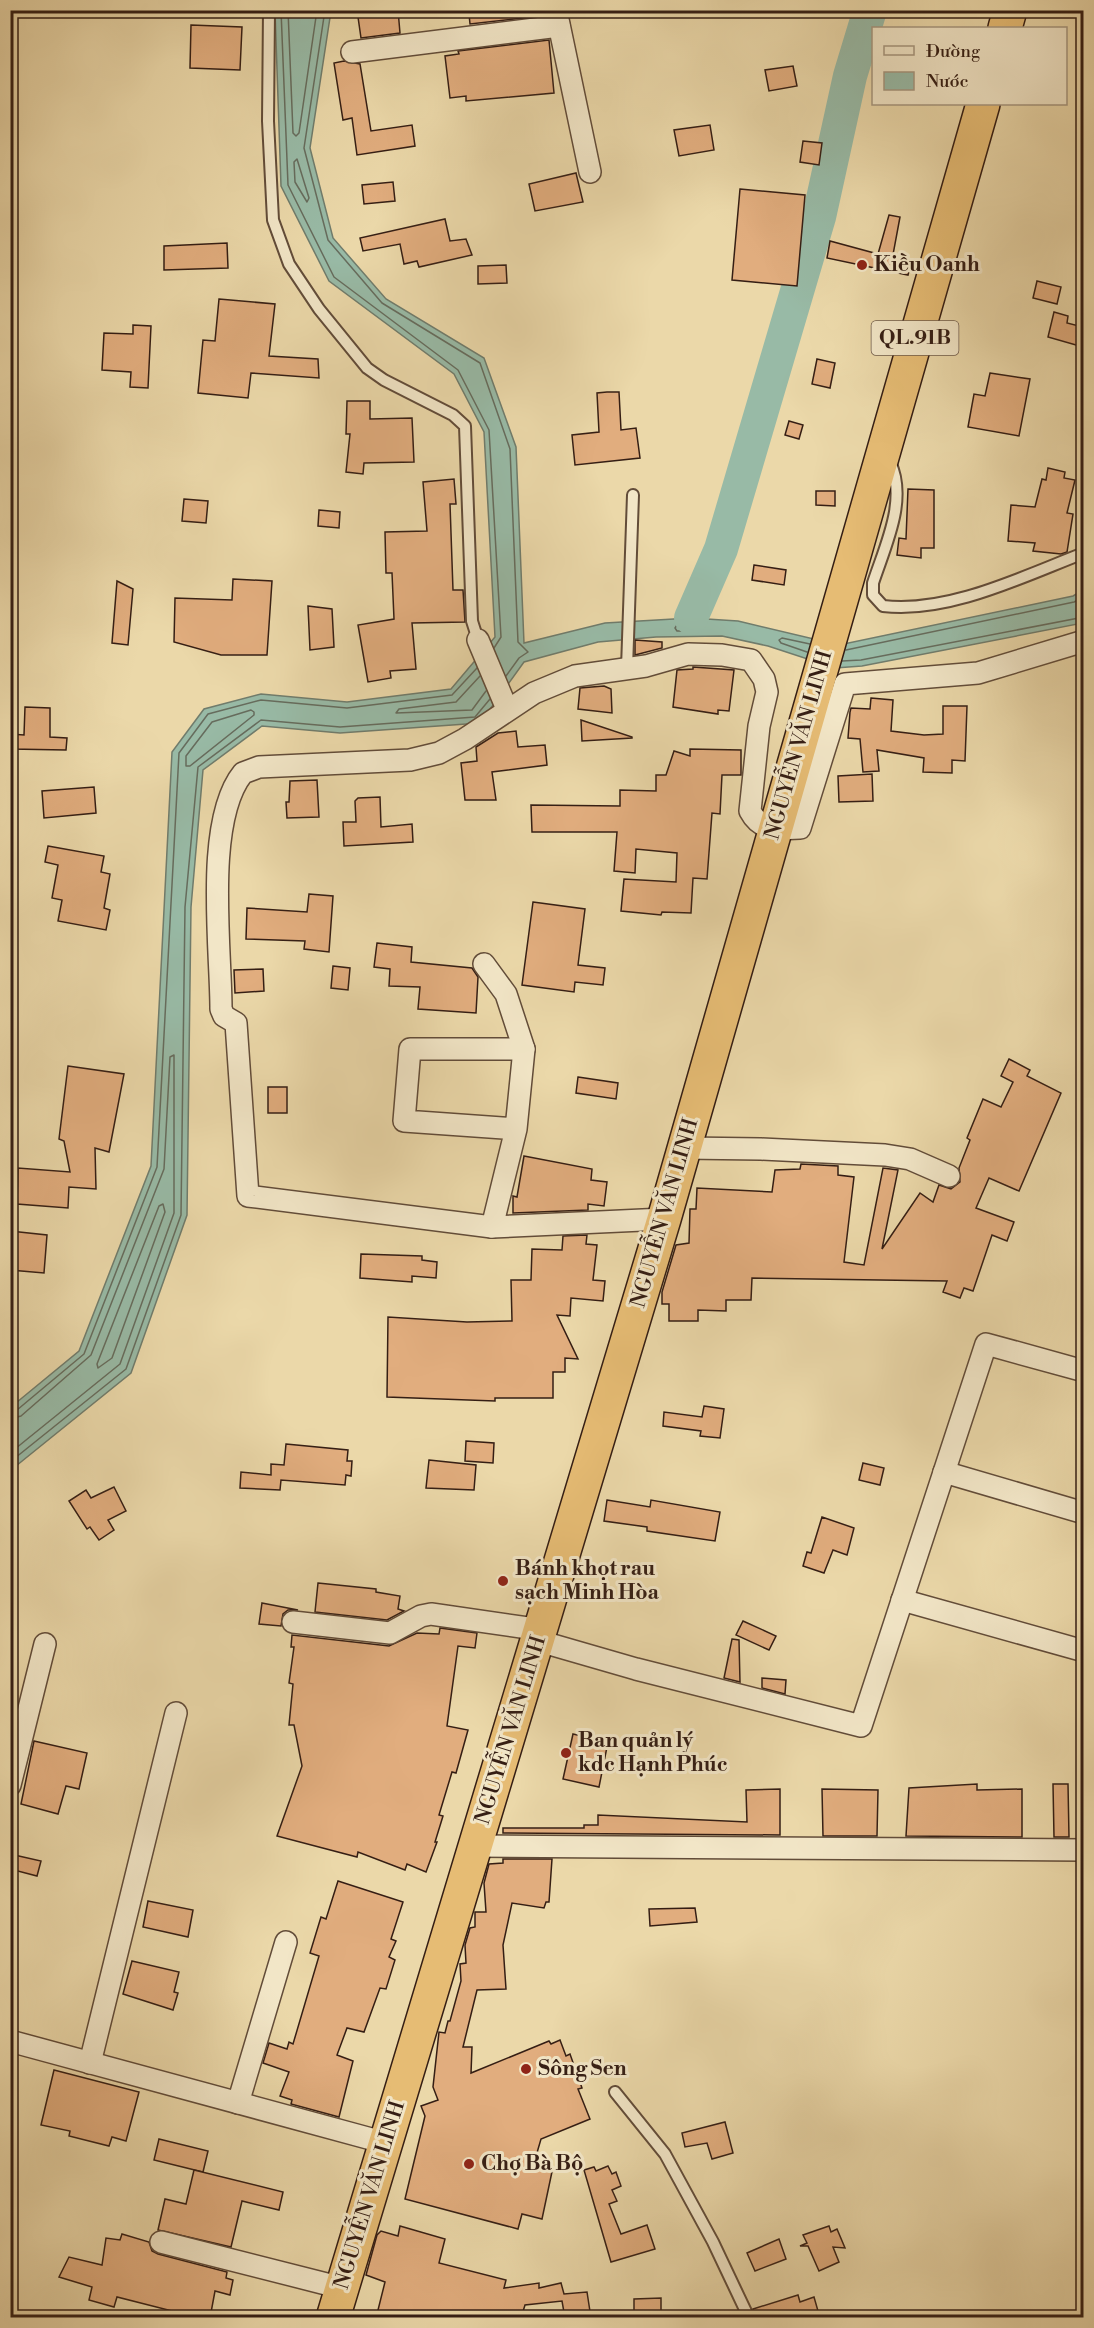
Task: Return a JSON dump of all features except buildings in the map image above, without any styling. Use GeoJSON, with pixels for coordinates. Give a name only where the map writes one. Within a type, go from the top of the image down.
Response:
{"type":"FeatureCollection","features":[{"type":"Feature","properties":{"kind":"highway"},"geometry":{"type":"LineString","coordinates":[[1005,27],[1010,10]]}},
{"type":"Feature","properties":{"kind":"highway","name":"NGUYỄN VĂN LINH"},"geometry":{"type":"LineString","coordinates":[[338,2303],[664,1219],[983,105]]}},
{"type":"Feature","properties":{"kind":"street"},"geometry":{"type":"LineString","coordinates":[[352,52],[558,18],[590,172]]}},
{"type":"Feature","properties":{"kind":"street"},"geometry":{"type":"LineString","coordinates":[[478,640],[505,702]]}},
{"type":"Feature","properties":{"kind":"street"},"geometry":{"type":"LineString","coordinates":[[664,1219],[492,1227],[248,1196],[236,1023],[224,1016],[220,1009],[218,859],[221,831],[230,798],[243,773],[259,767],[410,760],[448,748],[505,702],[628,658],[688,654],[722,655],[751,660],[764,678],[767,692],[759,726],[750,811],[756,822],[774,830],[800,828],[845,684],[978,673],[1083,641]]}},
{"type":"Feature","properties":{"kind":"street"},"geometry":{"type":"LineString","coordinates":[[484,964],[506,994],[524,1049],[516,1129],[492,1227]]}},
{"type":"Feature","properties":{"kind":"street"},"geometry":{"type":"LineString","coordinates":[[516,1129],[404,1121],[410,1049],[524,1049]]}},
{"type":"Feature","properties":{"kind":"street"},"geometry":{"type":"LineString","coordinates":[[684,1148],[885,1155],[910,1159],[949,1176]]}},
{"type":"Feature","properties":{"kind":"street"},"geometry":{"type":"LineString","coordinates":[[292,1622],[390,1633],[421,1616],[431,1614],[540,1635],[636,1669],[861,1726],[986,1344],[1083,1371]]}},
{"type":"Feature","properties":{"kind":"street"},"geometry":{"type":"LineString","coordinates":[[944,1472],[1083,1513]]}},
{"type":"Feature","properties":{"kind":"street"},"geometry":{"type":"LineString","coordinates":[[902,1600],[1083,1651]]}},
{"type":"Feature","properties":{"kind":"street"},"geometry":{"type":"LineString","coordinates":[[10,1785],[45,1644]]}},
{"type":"Feature","properties":{"kind":"street"},"geometry":{"type":"LineString","coordinates":[[90,2063],[176,1713]]}},
{"type":"Feature","properties":{"kind":"street"},"geometry":{"type":"LineString","coordinates":[[476,1846],[1083,1850]]}},
{"type":"Feature","properties":{"kind":"street"},"geometry":{"type":"LineString","coordinates":[[238,2103],[286,1942]]}},
{"type":"Feature","properties":{"kind":"street"},"geometry":{"type":"LineString","coordinates":[[10,2041],[386,2143]]}},
{"type":"Feature","properties":{"kind":"street"},"geometry":{"type":"LineString","coordinates":[[161,2242],[338,2303]]}},
{"type":"Feature","properties":{"kind":"lane"},"geometry":{"type":"LineString","coordinates":[[269,10],[269,132],[273,220],[278,239],[289,264],[319,309],[367,368],[384,380],[453,415],[465,426],[472,621],[478,640]]}},
{"type":"Feature","properties":{"kind":"lane"},"geometry":{"type":"LineString","coordinates":[[884,448],[894,470],[897,508],[873,583],[873,595],[883,606],[915,608],[972,594],[1083,553]]}},
{"type":"Feature","properties":{"kind":"lane"},"geometry":{"type":"LineString","coordinates":[[628,658],[633,495]]}},
{"type":"Feature","properties":{"kind":"lane"},"geometry":{"type":"LineString","coordinates":[[615,2092],[665,2154],[713,2242],[749,2318]]}},
{"type":"Feature","properties":{"kind":"water"},"geometry":{"type":"Polygon","coordinates":[[[275,11],[331,11],[310,148],[333,238],[386,299],[484,358],[516,447],[524,643],[605,623],[691,618],[738,621],[839,645],[1073,596],[1083,590],[1083,623],[862,666],[835,668],[768,646],[722,636],[656,637],[598,642],[524,662],[480,723],[340,733],[262,726],[203,770],[191,907],[187,1215],[131,1373],[11,1470],[11,1407],[79,1351],[151,1166],[172,752],[204,709],[261,694],[347,702],[451,689],[495,637],[484,432],[454,374],[329,281],[281,186],[275,11]]]}},
{"type":"Feature","properties":{"kind":"waterway"},"geometry":{"type":"LineString","coordinates":[[691,618],[721,549],[819,217],[850,76],[870,10]]}},
{"type":"Feature","properties":{"kind":"place","name":"Kiều Oanh"},"geometry":{"type":"Point","coordinates":[862,265]}},
{"type":"Feature","properties":{"kind":"place","name":"Bánh khọt rau sạch Minh Hòa"},"geometry":{"type":"Point","coordinates":[503,1581]}},
{"type":"Feature","properties":{"kind":"place","name":"Ban quản lý kdc Hạnh Phúc"},"geometry":{"type":"Point","coordinates":[566,1753]}},
{"type":"Feature","properties":{"kind":"place","name":"Sông Sen"},"geometry":{"type":"Point","coordinates":[526,2069]}},
{"type":"Feature","properties":{"kind":"place","name":"Chợ Bà Bộ"},"geometry":{"type":"Point","coordinates":[469,2164]}}]}
